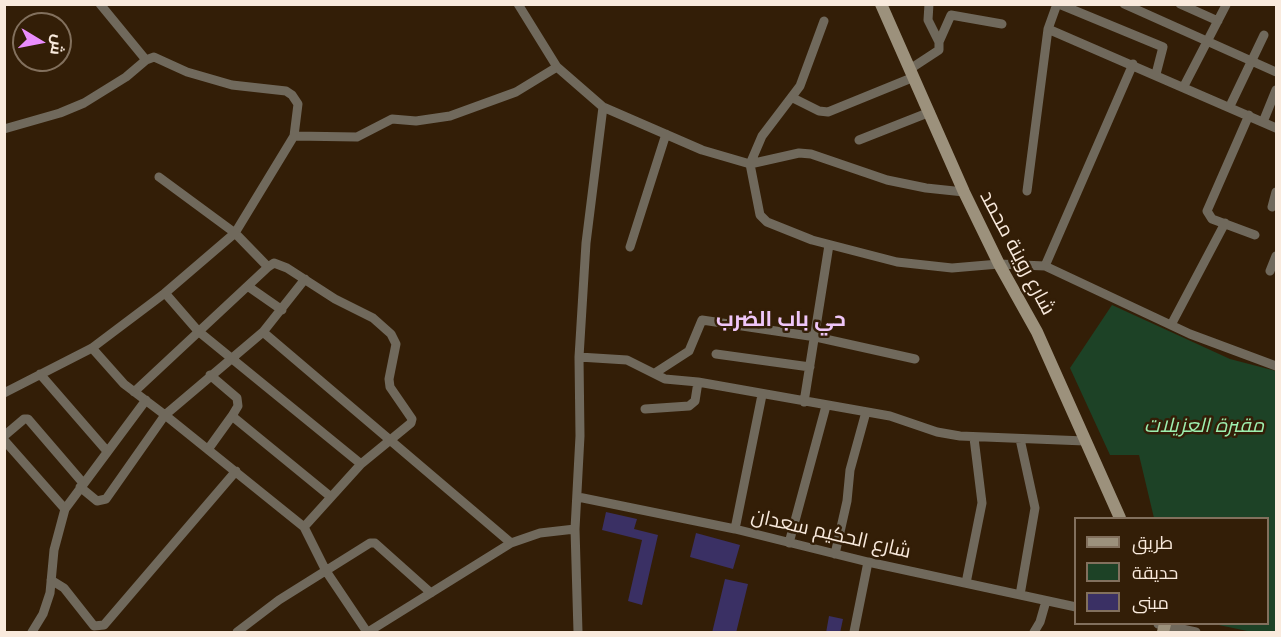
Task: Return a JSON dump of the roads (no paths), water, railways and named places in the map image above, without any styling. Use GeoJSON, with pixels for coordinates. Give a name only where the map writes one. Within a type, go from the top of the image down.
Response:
{"type":"FeatureCollection","features":[{"type":"Feature","properties":{"kind":"main road","name":"شارع روينة محمد"},"geometry":{"type":"LineString","coordinates":[[880,4],[964,192],[999,264],[1037,332],[1119,517]]}},
{"type":"Feature","properties":{"kind":"street"},"geometry":{"type":"LineString","coordinates":[[100,4],[146,60]]}},
{"type":"Feature","properties":{"kind":"street"},"geometry":{"type":"LineString","coordinates":[[518,4],[557,67],[603,107],[702,150],[750,164],[799,153],[812,154],[897,182],[964,192]]}},
{"type":"Feature","properties":{"kind":"street"},"geometry":{"type":"LineString","coordinates":[[929,4],[928,20],[939,42]]}},
{"type":"Feature","properties":{"kind":"street"},"geometry":{"type":"LineString","coordinates":[[1027,191],[1048,29],[1058,4],[1163,48],[1156,74]]}},
{"type":"Feature","properties":{"kind":"street"},"geometry":{"type":"LineString","coordinates":[[1124,4],[1276,72]]}},
{"type":"Feature","properties":{"kind":"street"},"geometry":{"type":"LineString","coordinates":[[1180,4],[1218,21]]}},
{"type":"Feature","properties":{"kind":"street"},"geometry":{"type":"LineString","coordinates":[[1184,86],[1226,5]]}},
{"type":"Feature","properties":{"kind":"street"},"geometry":{"type":"LineString","coordinates":[[793,98],[819,111],[828,112],[912,73],[938,52],[939,42],[951,15],[1002,24]]}},
{"type":"Feature","properties":{"kind":"street"},"geometry":{"type":"LineString","coordinates":[[824,21],[793,98],[762,136],[750,164],[760,215],[767,222],[829,245],[886,260],[930,267],[977,268],[999,264],[1045,266],[1171,325],[1222,347],[1276,366]]}},
{"type":"Feature","properties":{"kind":"street"},"geometry":{"type":"LineString","coordinates":[[1048,29],[1230,106],[1276,129]]}},
{"type":"Feature","properties":{"kind":"street"},"geometry":{"type":"LineString","coordinates":[[1230,106],[1264,35]]}},
{"type":"Feature","properties":{"kind":"street"},"geometry":{"type":"LineString","coordinates":[[4,129],[60,114],[84,103],[126,77],[146,60],[154,57],[187,72],[232,85],[286,91],[298,104],[294,136],[235,233],[165,293],[92,348],[4,393]]}},
{"type":"Feature","properties":{"kind":"street"},"geometry":{"type":"LineString","coordinates":[[1045,266],[1133,64]]}},
{"type":"Feature","properties":{"kind":"street"},"geometry":{"type":"LineString","coordinates":[[294,136],[357,137],[392,119],[416,121],[450,117],[516,92],[557,67]]}},
{"type":"Feature","properties":{"kind":"street"},"geometry":{"type":"LineString","coordinates":[[1263,122],[1276,90]]}},
{"type":"Feature","properties":{"kind":"street"},"geometry":{"type":"LineString","coordinates":[[578,633],[575,529],[578,497],[579,357],[585,243],[603,107]]}},
{"type":"Feature","properties":{"kind":"street"},"geometry":{"type":"LineString","coordinates":[[860,140],[930,112]]}},
{"type":"Feature","properties":{"kind":"street"},"geometry":{"type":"LineString","coordinates":[[1249,116],[1207,212],[1209,217],[1255,235]]}},
{"type":"Feature","properties":{"kind":"street"},"geometry":{"type":"LineString","coordinates":[[630,247],[666,134]]}},
{"type":"Feature","properties":{"kind":"street"},"geometry":{"type":"LineString","coordinates":[[159,177],[235,233],[268,267]]}},
{"type":"Feature","properties":{"kind":"street"},"geometry":{"type":"LineString","coordinates":[[1272,207],[1276,192]]}},
{"type":"Feature","properties":{"kind":"street"},"geometry":{"type":"LineString","coordinates":[[1171,325],[1225,223]]}},
{"type":"Feature","properties":{"kind":"street"},"geometry":{"type":"LineString","coordinates":[[804,402],[829,245]]}},
{"type":"Feature","properties":{"kind":"street"},"geometry":{"type":"LineString","coordinates":[[1270,271],[1276,256]]}},
{"type":"Feature","properties":{"kind":"street"},"geometry":{"type":"LineString","coordinates":[[134,392],[274,263],[372,318],[394,339],[396,350],[389,379],[390,387],[412,419],[411,423],[361,464],[304,527]]}},
{"type":"Feature","properties":{"kind":"street"},"geometry":{"type":"LineString","coordinates":[[65,509],[4,438],[24,419],[28,419],[81,485],[97,501],[106,499],[165,415],[175,409],[210,375],[263,332],[305,279]]}},
{"type":"Feature","properties":{"kind":"street"},"geometry":{"type":"LineString","coordinates":[[249,287],[282,310]]}},
{"type":"Feature","properties":{"kind":"street"},"geometry":{"type":"LineString","coordinates":[[165,293],[198,332],[361,464]]}},
{"type":"Feature","properties":{"kind":"street"},"geometry":{"type":"LineString","coordinates":[[655,373],[689,351],[702,320],[816,338],[915,359]]}},
{"type":"Feature","properties":{"kind":"street"},"geometry":{"type":"LineString","coordinates":[[263,332],[511,543]]}},
{"type":"Feature","properties":{"kind":"street"},"geometry":{"type":"LineString","coordinates":[[92,348],[134,392],[209,448],[304,527],[326,571],[367,633],[511,543],[540,533],[575,529]]}},
{"type":"Feature","properties":{"kind":"street"},"geometry":{"type":"LineString","coordinates":[[716,354],[810,367]]}},
{"type":"Feature","properties":{"kind":"street"},"geometry":{"type":"LineString","coordinates":[[579,357],[627,360],[665,379],[698,382],[890,416],[937,432],[974,438],[1085,441]]}},
{"type":"Feature","properties":{"kind":"street"},"geometry":{"type":"LineString","coordinates":[[40,374],[106,450]]}},
{"type":"Feature","properties":{"kind":"street"},"geometry":{"type":"LineString","coordinates":[[209,448],[238,406],[237,398],[210,375]]}},
{"type":"Feature","properties":{"kind":"street"},"geometry":{"type":"LineString","coordinates":[[645,408],[688,406],[694,401],[698,382]]}},
{"type":"Feature","properties":{"kind":"street"},"geometry":{"type":"LineString","coordinates":[[735,529],[762,394]]}},
{"type":"Feature","properties":{"kind":"street"},"geometry":{"type":"LineString","coordinates":[[32,633],[43,614],[51,579],[54,550],[65,509],[106,450],[146,400]]}},
{"type":"Feature","properties":{"kind":"street"},"geometry":{"type":"LineString","coordinates":[[789,543],[826,406]]}},
{"type":"Feature","properties":{"kind":"street"},"geometry":{"type":"LineString","coordinates":[[836,554],[848,501],[853,457],[866,412]]}},
{"type":"Feature","properties":{"kind":"street"},"geometry":{"type":"LineString","coordinates":[[232,416],[331,497]]}},
{"type":"Feature","properties":{"kind":"street"},"geometry":{"type":"LineString","coordinates":[[966,583],[982,503],[974,438]]}},
{"type":"Feature","properties":{"kind":"street"},"geometry":{"type":"LineString","coordinates":[[1020,439],[1035,508],[1020,595]]}},
{"type":"Feature","properties":{"kind":"street"},"geometry":{"type":"LineString","coordinates":[[51,579],[64,588],[94,626],[104,626],[236,471]]}},
{"type":"Feature","properties":{"kind":"street","name":"شارع الحكيم سعدان"},"geometry":{"type":"LineString","coordinates":[[578,497],[735,529],[868,562],[1074,607]]}},
{"type":"Feature","properties":{"kind":"street"},"geometry":{"type":"LineString","coordinates":[[237,633],[257,615],[364,544],[373,542],[431,593]]}},
{"type":"Feature","properties":{"kind":"street"},"geometry":{"type":"LineString","coordinates":[[854,633],[868,562]]}},
{"type":"Feature","properties":{"kind":"street"},"geometry":{"type":"LineString","coordinates":[[1034,633],[1046,601]]}},
{"type":"Feature","properties":{"kind":"street"},"geometry":{"type":"LineString","coordinates":[[1163,626],[1196,633]]}},
{"type":"Feature","properties":{"kind":"district","name":"حي باب الضرب"},"geometry":{"type":"Point","coordinates":[781,320]}},
{"type":"Feature","properties":{"kind":"park label","name":"مقبرة العزيلات"},"geometry":{"type":"Point","coordinates":[1204,426]}}]}
